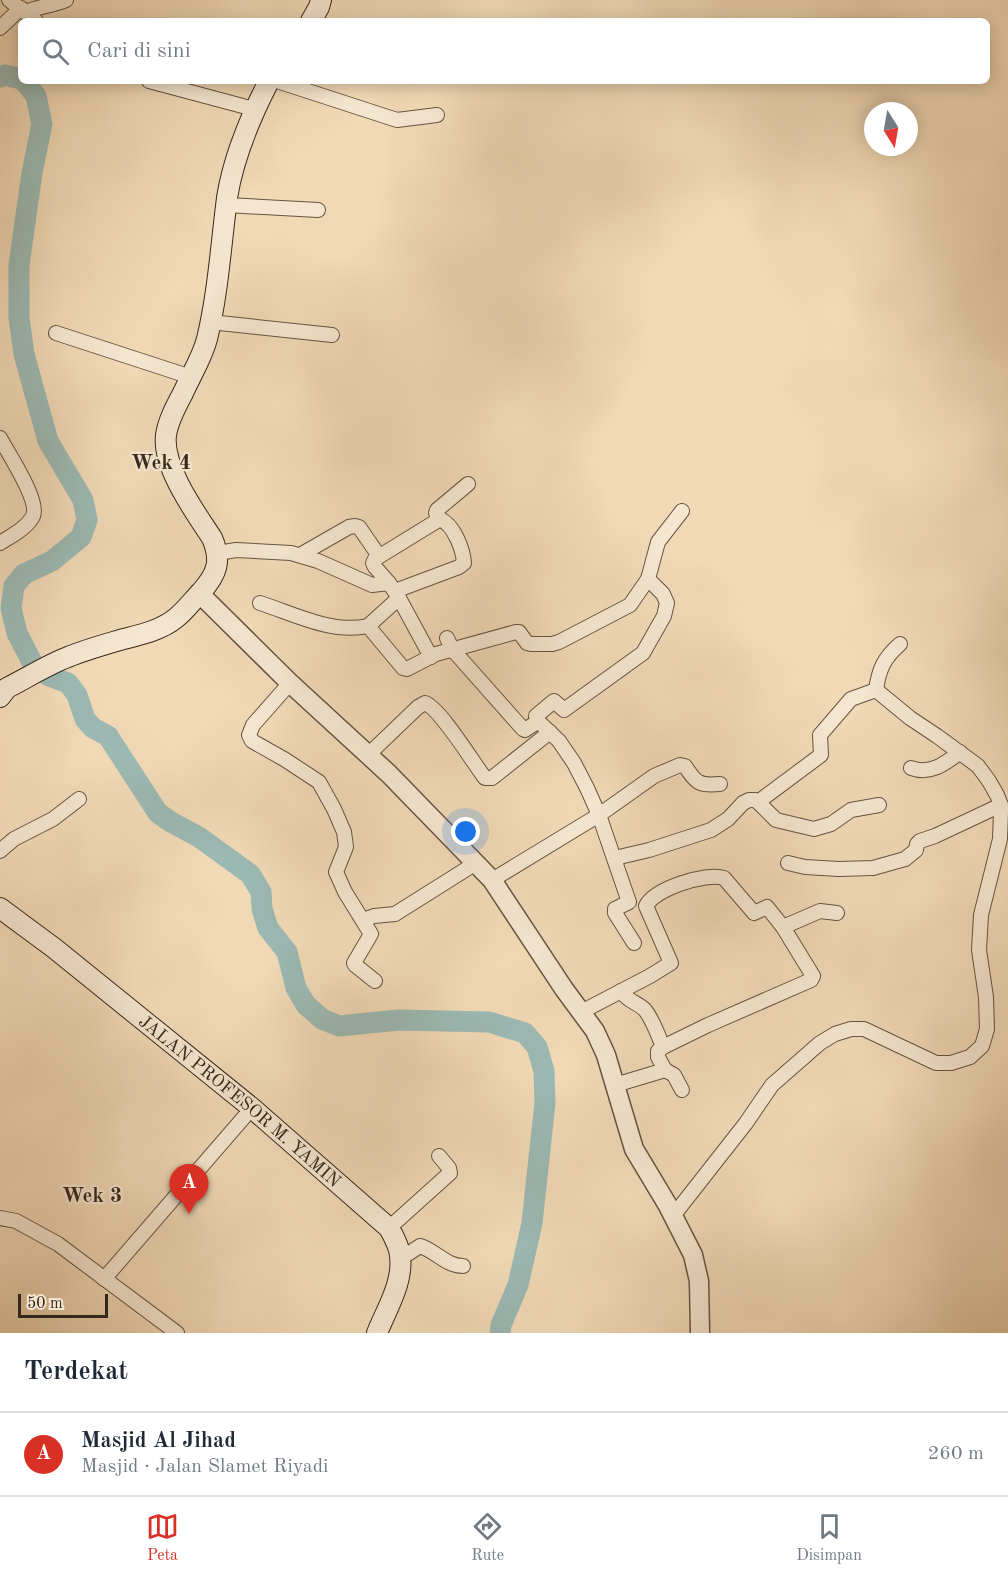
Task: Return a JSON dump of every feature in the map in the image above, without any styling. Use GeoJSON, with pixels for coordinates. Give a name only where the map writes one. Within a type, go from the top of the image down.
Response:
{"type":"FeatureCollection","features":[{"type":"Feature","properties":{"kind":"main road"},"geometry":{"type":"LineString","coordinates":[[313,18],[321,0]]}},
{"type":"Feature","properties":{"kind":"main road"},"geometry":{"type":"LineString","coordinates":[[3,692],[66,657],[163,626],[176,618],[209,583],[216,572],[218,553],[212,538],[173,471],[167,451],[166,437],[170,422],[204,350],[230,179],[255,109],[268,84]]}},
{"type":"Feature","properties":{"kind":"main road","name":"JALAN PROFESOR M. YAMIN"},"geometry":{"type":"LineString","coordinates":[[0,908],[54,948],[252,1108],[389,1228],[399,1250],[400,1276],[377,1333]]}},
{"type":"Feature","properties":{"kind":"street"},"geometry":{"type":"LineString","coordinates":[[9,0],[27,14],[42,6],[66,0]]}},
{"type":"Feature","properties":{"kind":"street"},"geometry":{"type":"LineString","coordinates":[[0,28],[18,19]]}},
{"type":"Feature","properties":{"kind":"street"},"geometry":{"type":"LineString","coordinates":[[160,84],[255,109]]}},
{"type":"Feature","properties":{"kind":"street"},"geometry":{"type":"LineString","coordinates":[[286,84],[397,120],[437,115]]}},
{"type":"Feature","properties":{"kind":"street"},"geometry":{"type":"LineString","coordinates":[[226,205],[318,210]]}},
{"type":"Feature","properties":{"kind":"street"},"geometry":{"type":"LineString","coordinates":[[210,322],[332,335]]}},
{"type":"Feature","properties":{"kind":"street"},"geometry":{"type":"LineString","coordinates":[[56,333],[191,376]]}},
{"type":"Feature","properties":{"kind":"street"},"geometry":{"type":"LineString","coordinates":[[0,438],[32,496],[35,509],[33,517],[27,523],[0,543]]}},
{"type":"Feature","properties":{"kind":"street"},"geometry":{"type":"LineString","coordinates":[[260,603],[338,627],[368,626],[394,591],[459,567],[464,563],[459,543],[450,526],[436,513],[468,483]]}},
{"type":"Feature","properties":{"kind":"street"},"geometry":{"type":"LineString","coordinates":[[368,626],[403,669],[431,657],[450,644],[516,632],[519,632],[527,643],[531,644],[559,642],[630,604],[648,579],[658,542],[682,511]]}},
{"type":"Feature","properties":{"kind":"street"},"geometry":{"type":"LineString","coordinates":[[431,657],[394,591],[372,563],[379,556],[440,519]]}},
{"type":"Feature","properties":{"kind":"street"},"geometry":{"type":"LineString","coordinates":[[300,555],[349,527],[355,526],[359,527],[379,556]]}},
{"type":"Feature","properties":{"kind":"street"},"geometry":{"type":"LineString","coordinates":[[218,553],[236,550],[300,555],[372,585],[394,591]]}},
{"type":"Feature","properties":{"kind":"street"},"geometry":{"type":"LineString","coordinates":[[634,943],[615,913],[615,909],[629,902],[599,815],[574,763],[559,741],[538,722],[536,716],[554,701],[564,710],[643,653],[664,616],[667,603],[663,594],[648,579]]}},
{"type":"Feature","properties":{"kind":"street"},"geometry":{"type":"LineString","coordinates":[[199,594],[290,683],[369,754],[492,880],[594,1031],[606,1055],[634,1149],[673,1216],[693,1256],[699,1281],[700,1333]]}},
{"type":"Feature","properties":{"kind":"street"},"geometry":{"type":"LineString","coordinates":[[450,644],[523,729],[538,722]]}},
{"type":"Feature","properties":{"kind":"street"},"geometry":{"type":"LineString","coordinates":[[876,690],[882,665],[888,655],[900,644]]}},
{"type":"Feature","properties":{"kind":"street"},"geometry":{"type":"LineString","coordinates":[[290,683],[253,725],[250,739],[319,782],[334,809],[346,839],[346,847],[336,872],[345,892],[370,932],[370,936],[354,963],[375,981]]}},
{"type":"Feature","properties":{"kind":"street"},"geometry":{"type":"LineString","coordinates":[[673,1216],[772,1086],[827,1038],[851,1029],[864,1029],[936,1063],[951,1063],[970,1057],[982,1046],[987,1029],[986,997],[979,950],[981,915],[1000,839],[1001,805],[989,781],[978,766],[910,718],[876,690]]}},
{"type":"Feature","properties":{"kind":"street"},"geometry":{"type":"LineString","coordinates":[[758,802],[820,755],[820,735],[851,699],[876,690]]}},
{"type":"Feature","properties":{"kind":"street"},"geometry":{"type":"LineString","coordinates":[[369,754],[418,707],[425,704],[431,706],[442,719],[485,778],[492,778],[549,732]]}},
{"type":"Feature","properties":{"kind":"street"},"geometry":{"type":"LineString","coordinates":[[911,768],[918,771],[932,769],[949,761],[960,752]]}},
{"type":"Feature","properties":{"kind":"street"},"geometry":{"type":"LineString","coordinates":[[492,880],[599,815],[654,776],[680,765],[685,766],[697,783],[720,783]]}},
{"type":"Feature","properties":{"kind":"street"},"geometry":{"type":"LineString","coordinates":[[0,851],[14,838],[53,819],[80,799]]}},
{"type":"Feature","properties":{"kind":"street"},"geometry":{"type":"LineString","coordinates":[[615,858],[650,850],[711,830],[728,819],[743,802],[749,800],[758,802],[776,820],[814,829],[831,824],[851,810],[879,805]]}},
{"type":"Feature","properties":{"kind":"street"},"geometry":{"type":"LineString","coordinates":[[788,863],[805,867],[839,869],[873,868],[905,860],[916,850],[920,841],[1001,805]]}},
{"type":"Feature","properties":{"kind":"street"},"geometry":{"type":"LineString","coordinates":[[363,920],[374,916],[395,914],[476,863]]}},
{"type":"Feature","properties":{"kind":"street"},"geometry":{"type":"LineString","coordinates":[[581,1012],[671,963],[646,906],[649,900],[669,889],[693,880],[713,876],[724,878],[754,913],[767,908],[783,927],[813,976],[812,980],[726,1017],[658,1051],[665,1070],[674,1075],[682,1090]]}},
{"type":"Feature","properties":{"kind":"street"},"geometry":{"type":"LineString","coordinates":[[783,927],[820,911],[837,913]]}},
{"type":"Feature","properties":{"kind":"street"},"geometry":{"type":"LineString","coordinates":[[621,992],[628,1000],[639,1005],[646,1012],[663,1047]]}},
{"type":"Feature","properties":{"kind":"street"},"geometry":{"type":"LineString","coordinates":[[615,1085],[665,1070]]}},
{"type":"Feature","properties":{"kind":"street"},"geometry":{"type":"LineString","coordinates":[[104,1279],[252,1108]]}},
{"type":"Feature","properties":{"kind":"street"},"geometry":{"type":"LineString","coordinates":[[389,1228],[450,1173],[449,1168],[439,1156]]}},
{"type":"Feature","properties":{"kind":"street"},"geometry":{"type":"LineString","coordinates":[[0,1218],[16,1221],[58,1244],[177,1333]]}},
{"type":"Feature","properties":{"kind":"street"},"geometry":{"type":"LineString","coordinates":[[400,1259],[420,1246],[432,1251],[450,1264],[463,1266]]}},
{"type":"Feature","properties":{"kind":"waterway"},"geometry":{"type":"LineString","coordinates":[[0,77],[5,75],[18,78]]}},
{"type":"Feature","properties":{"kind":"waterway"},"geometry":{"type":"LineString","coordinates":[[26,84],[36,96],[42,124],[32,173],[19,265],[19,318],[24,354],[48,441],[83,500],[87,520],[81,537],[52,561],[24,574],[14,586],[11,608],[17,633],[34,666],[49,676],[68,683],[77,695],[85,719],[93,728],[108,736],[158,813],[199,837],[250,874],[261,892],[262,909],[268,928],[287,952],[296,988],[306,1005],[322,1019],[339,1026],[399,1020],[489,1022],[525,1033],[537,1047],[544,1071],[545,1103],[532,1223],[518,1285],[501,1325],[500,1333]]}},
{"type":"Feature","properties":{"kind":"place","name":"Masjid Al Jihad"},"geometry":{"type":"Point","coordinates":[189,1214]}},
{"type":"Feature","properties":{"kind":"district","name":"Wek 4"},"geometry":{"type":"Point","coordinates":[161,462]}},
{"type":"Feature","properties":{"kind":"district","name":"Wek 3"},"geometry":{"type":"Point","coordinates":[92,1195]}}]}
